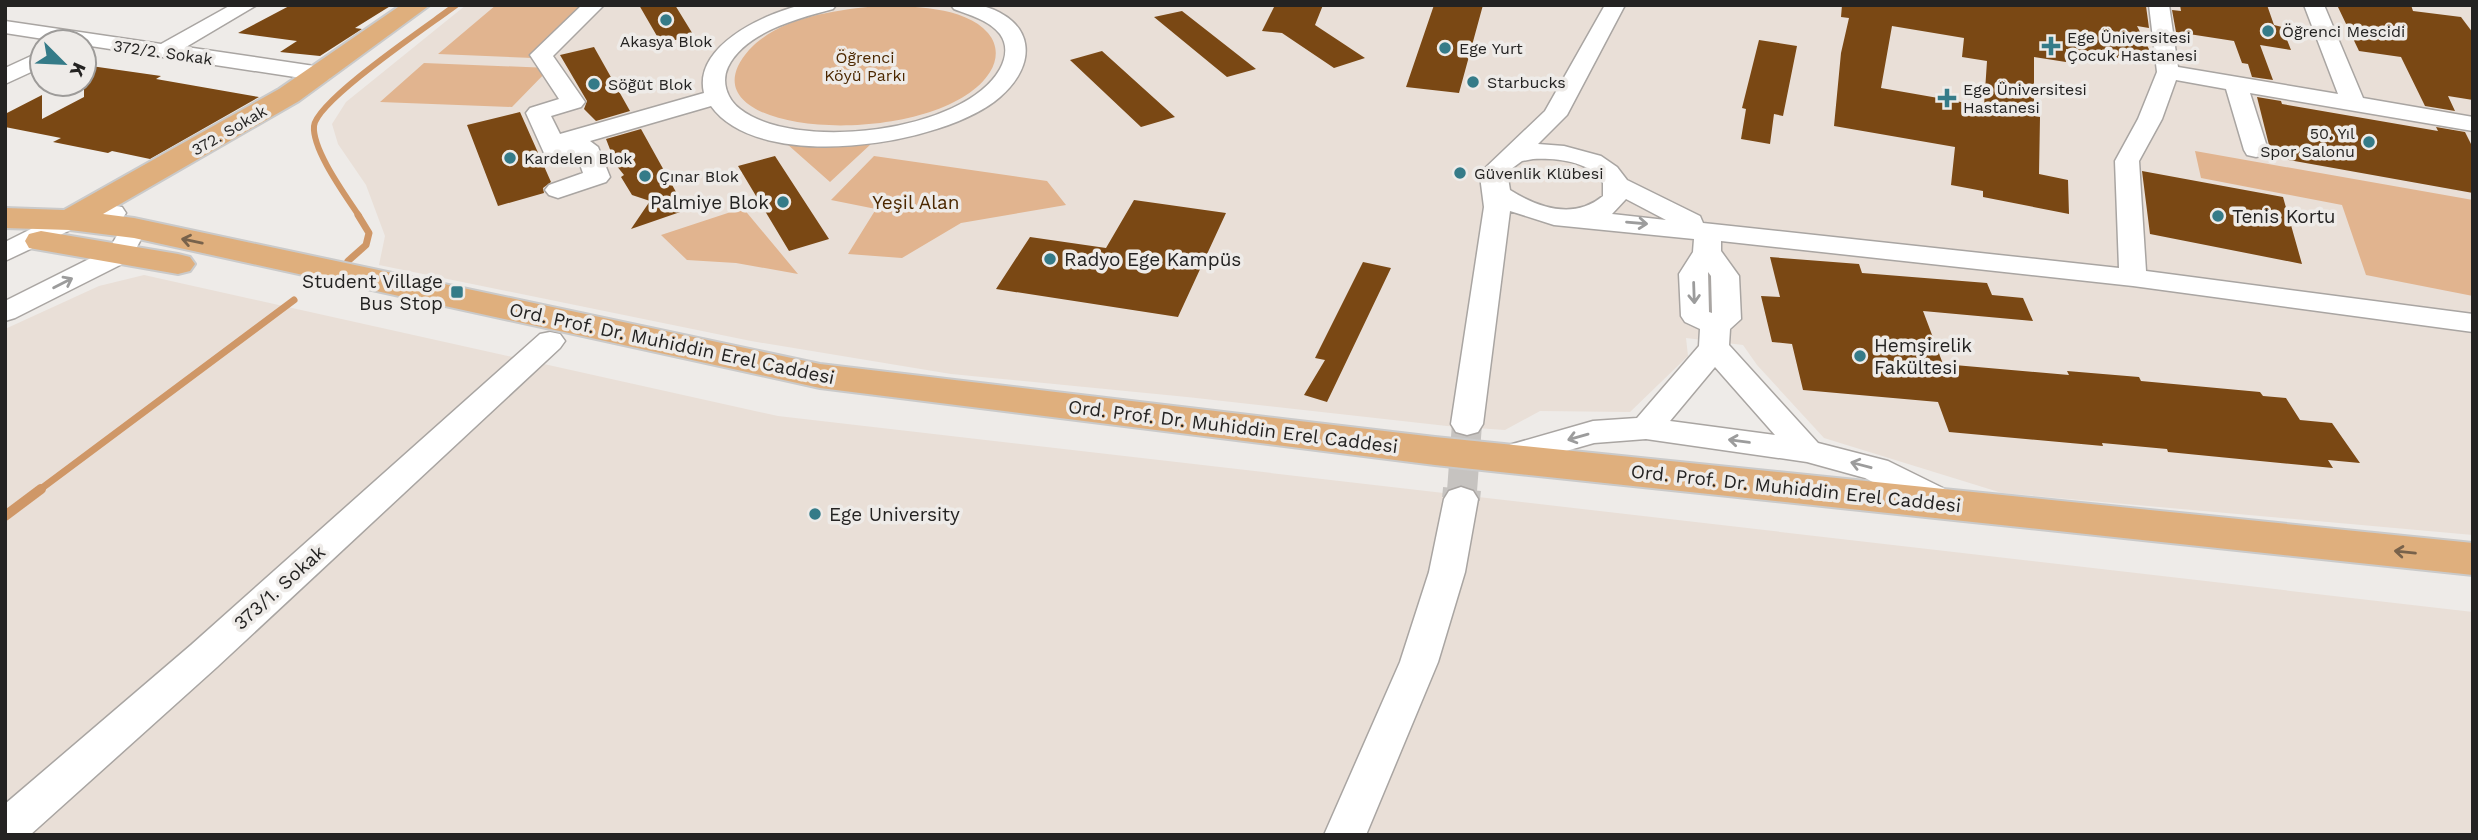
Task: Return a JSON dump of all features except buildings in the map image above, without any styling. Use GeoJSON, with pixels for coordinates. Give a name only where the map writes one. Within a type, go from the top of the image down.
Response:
{"type":"FeatureCollection","features":[{"type":"Feature","properties":{"kind":"main road","name":"372. Sokak"},"geometry":{"type":"LineString","coordinates":[[107,225],[418,5]]}},
{"type":"Feature","properties":{"kind":"main road","name":"372. Sokak"},"geometry":{"type":"LineString","coordinates":[[107,225],[152,186],[323,87],[437,5]]}},
{"type":"Feature","properties":{"kind":"main road","name":"Ord. Prof. Dr. Muhiddin Erel Caddesi"},"geometry":{"type":"LineString","coordinates":[[5,218],[107,225],[820,376],[1435,451],[2473,559]]}},
{"type":"Feature","properties":{"kind":"main road","name":"Ord. Prof. Dr. Muhiddin Erel Caddesi"},"geometry":{"type":"LineString","coordinates":[[14,244],[107,225],[312,290],[732,381],[973,416],[1700,493],[2473,586]]}},
{"type":"Feature","properties":{"kind":"street"},"geometry":{"type":"LineString","coordinates":[[162,52],[247,5]]}},
{"type":"Feature","properties":{"kind":"street"},"geometry":{"type":"LineString","coordinates":[[558,190],[597,177],[586,147],[556,153],[538,113],[573,102],[541,55],[594,5]]}},
{"type":"Feature","properties":{"kind":"street"},"geometry":{"type":"LineString","coordinates":[[816,6],[775,21],[744,37],[723,56],[713,77],[716,97],[728,112],[748,124],[776,133],[825,138],[892,134],[948,119],[985,100],[1008,79],[1018,58],[1014,37],[997,20],[961,5]]}},
{"type":"Feature","properties":{"kind":"street"},"geometry":{"type":"LineString","coordinates":[[1467,424],[1498,194],[1493,177],[1497,167],[1555,115],[1615,5]]}},
{"type":"Feature","properties":{"kind":"street"},"geometry":{"type":"LineString","coordinates":[[2133,278],[2127,161],[2150,119],[2165,86],[2168,72],[2159,5]]}},
{"type":"Feature","properties":{"kind":"street"},"geometry":{"type":"LineString","coordinates":[[2314,5],[2353,103]]}},
{"type":"Feature","properties":{"kind":"street","name":"372/2. Sokak"},"geometry":{"type":"LineString","coordinates":[[5,27],[28,32]]}},
{"type":"Feature","properties":{"kind":"street","name":"372/2. Sokak"},"geometry":{"type":"LineString","coordinates":[[98,44],[321,74]]}},
{"type":"Feature","properties":{"kind":"street"},"geometry":{"type":"LineString","coordinates":[[5,76],[28,65]]}},
{"type":"Feature","properties":{"kind":"street"},"geometry":{"type":"LineString","coordinates":[[2168,72],[2473,124]]}},
{"type":"Feature","properties":{"kind":"street"},"geometry":{"type":"LineString","coordinates":[[2236,83],[2256,150]]}},
{"type":"Feature","properties":{"kind":"street"},"geometry":{"type":"LineString","coordinates":[[554,144],[716,97]]}},
{"type":"Feature","properties":{"kind":"street"},"geometry":{"type":"LineString","coordinates":[[1491,258],[1517,228],[1558,216],[1590,214],[1606,208],[1616,197],[1616,184],[1611,175],[1585,158],[1566,137],[1555,115]]}},
{"type":"Feature","properties":{"kind":"street"},"geometry":{"type":"LineString","coordinates":[[873,153],[892,134]]}},
{"type":"Feature","properties":{"kind":"street"},"geometry":{"type":"LineString","coordinates":[[1508,158],[1544,151],[1585,158]]}},
{"type":"Feature","properties":{"kind":"street"},"geometry":{"type":"LineString","coordinates":[[1616,184],[1708,241]]}},
{"type":"Feature","properties":{"kind":"street"},"geometry":{"type":"LineString","coordinates":[[1498,194],[1525,210],[1708,241],[2133,278],[2473,323]]}},
{"type":"Feature","properties":{"kind":"street"},"geometry":{"type":"LineString","coordinates":[[5,312],[107,225]]}},
{"type":"Feature","properties":{"kind":"street","name":"372. Sokak"},"geometry":{"type":"LineString","coordinates":[[14,244],[107,225]]}},
{"type":"Feature","properties":{"kind":"street"},"geometry":{"type":"LineString","coordinates":[[1708,241],[1693,274],[1695,316],[1715,336],[1807,451]]}},
{"type":"Feature","properties":{"kind":"street"},"geometry":{"type":"LineString","coordinates":[[1646,428],[1692,377],[1715,336]]}},
{"type":"Feature","properties":{"kind":"street","name":"373/1. Sokak"},"geometry":{"type":"LineString","coordinates":[[5,830],[204,656],[550,341]]}},
{"type":"Feature","properties":{"kind":"street"},"geometry":{"type":"LineString","coordinates":[[1506,457],[1593,432],[1646,428],[1807,451],[1876,469],[1945,504]]}},
{"type":"Feature","properties":{"kind":"street"},"geometry":{"type":"LineString","coordinates":[[1345,835],[1419,662],[1447,572],[1461,499]]}},
{"type":"Feature","properties":{"kind":"shaded area"},"geometry":{"type":"Polygon","coordinates":[[[466,5],[2473,5],[2473,535],[2002,493],[1824,438],[1757,365],[1743,345],[1686,338],[1688,356],[1630,412],[1540,411],[1505,430],[951,374],[751,341],[379,265],[385,236],[366,185],[338,144],[332,124],[346,102],[466,5]]]}},
{"type":"Feature","properties":{"kind":"shaded area","name":"Ege University"},"geometry":{"type":"Polygon","coordinates":[[[144,275],[778,416],[2473,612],[2473,835],[5,835],[5,329],[99,286],[144,275]]]}},
{"type":"Feature","properties":{"kind":"green space"},"geometry":{"type":"Polygon","coordinates":[[[496,5],[592,7],[533,58],[438,54],[496,5]]]}},
{"type":"Feature","properties":{"kind":"green space","name":"Öğrenci Köyü Parkı"},"geometry":{"type":"Polygon","coordinates":[[[877,6],[936,9],[966,17],[978,24],[988,33],[995,47],[996,57],[990,72],[962,98],[920,115],[871,124],[821,125],[777,118],[746,103],[735,80],[749,50],[761,39],[809,17],[877,6]]]}},
{"type":"Feature","properties":{"kind":"green space"},"geometry":{"type":"Polygon","coordinates":[[[424,63],[550,68],[512,107],[380,102],[424,63]]]}},
{"type":"Feature","properties":{"kind":"green space"},"geometry":{"type":"Polygon","coordinates":[[[787,144],[871,144],[830,182],[787,144]]]}},
{"type":"Feature","properties":{"kind":"green space"},"geometry":{"type":"Polygon","coordinates":[[[2195,151],[2473,200],[2473,296],[2366,275],[2342,205],[2201,178],[2195,151]]]}},
{"type":"Feature","properties":{"kind":"green space","name":"Yeşil Alan"},"geometry":{"type":"Polygon","coordinates":[[[874,156],[1047,181],[1066,205],[961,223],[902,258],[848,254],[876,209],[831,200],[874,156]]]}},
{"type":"Feature","properties":{"kind":"green space"},"geometry":{"type":"Polygon","coordinates":[[[743,208],[798,274],[736,263],[687,260],[661,235],[743,208]]]}},
{"type":"Feature","properties":{"kind":"waterway"},"geometry":{"type":"LineString","coordinates":[[359,216],[324,160],[314,126],[320,114],[354,81],[456,5]]}},
{"type":"Feature","properties":{"kind":"waterway"},"geometry":{"type":"LineString","coordinates":[[348,261],[366,245],[369,233],[358,215]]}},
{"type":"Feature","properties":{"kind":"waterway"},"geometry":{"type":"LineString","coordinates":[[38,491],[294,300]]}},
{"type":"Feature","properties":{"kind":"waterway"},"geometry":{"type":"LineString","coordinates":[[5,516],[41,489]]}},
{"type":"Feature","properties":{"kind":"tunnel"},"geometry":{"type":"LineString","coordinates":[[1462,491],[1467,424]]}},
{"type":"Feature","properties":{"kind":"tunnel"},"geometry":{"type":"LineString","coordinates":[[1461,499],[1462,489]]}},
{"type":"Feature","properties":{"kind":"place","name":"Akasya Blok"},"geometry":{"type":"Point","coordinates":[666,20]}},
{"type":"Feature","properties":{"kind":"place","name":"Öğrenci Mescidi"},"geometry":{"type":"Point","coordinates":[2268,31]}},
{"type":"Feature","properties":{"kind":"place","name":"Ege Üniversitesi Çocuk Hastanesi"},"geometry":{"type":"Point","coordinates":[2051,46]}},
{"type":"Feature","properties":{"kind":"place","name":"Ege Yurt"},"geometry":{"type":"Point","coordinates":[1445,48]}},
{"type":"Feature","properties":{"kind":"place","name":"Starbucks"},"geometry":{"type":"Point","coordinates":[1473,82]}},
{"type":"Feature","properties":{"kind":"place","name":"Söğüt Blok"},"geometry":{"type":"Point","coordinates":[594,84]}},
{"type":"Feature","properties":{"kind":"place","name":"Ege Üniversitesi Hastanesi"},"geometry":{"type":"Point","coordinates":[1947,98]}},
{"type":"Feature","properties":{"kind":"place","name":"50. Yıl Spor Salonu"},"geometry":{"type":"Point","coordinates":[2369,142]}},
{"type":"Feature","properties":{"kind":"place","name":"Kardelen Blok"},"geometry":{"type":"Point","coordinates":[510,158]}},
{"type":"Feature","properties":{"kind":"place","name":"Güvenlik Klübesi"},"geometry":{"type":"Point","coordinates":[1460,173]}},
{"type":"Feature","properties":{"kind":"place","name":"Çınar Blok"},"geometry":{"type":"Point","coordinates":[645,176]}},
{"type":"Feature","properties":{"kind":"place","name":"Palmiye Blok"},"geometry":{"type":"Point","coordinates":[783,202]}},
{"type":"Feature","properties":{"kind":"place","name":"Tenis Kortu"},"geometry":{"type":"Point","coordinates":[2218,216]}},
{"type":"Feature","properties":{"kind":"place","name":"Radyo Ege Kampüs"},"geometry":{"type":"Point","coordinates":[1050,259]}},
{"type":"Feature","properties":{"kind":"place","name":"Student Village Bus Stop"},"geometry":{"type":"Point","coordinates":[457,292]}},
{"type":"Feature","properties":{"kind":"place","name":"Hemşirelik Fakültesi"},"geometry":{"type":"Point","coordinates":[1860,356]}},
{"type":"Feature","properties":{"kind":"place","name":"Ege University"},"geometry":{"type":"Point","coordinates":[815,514]}}]}
